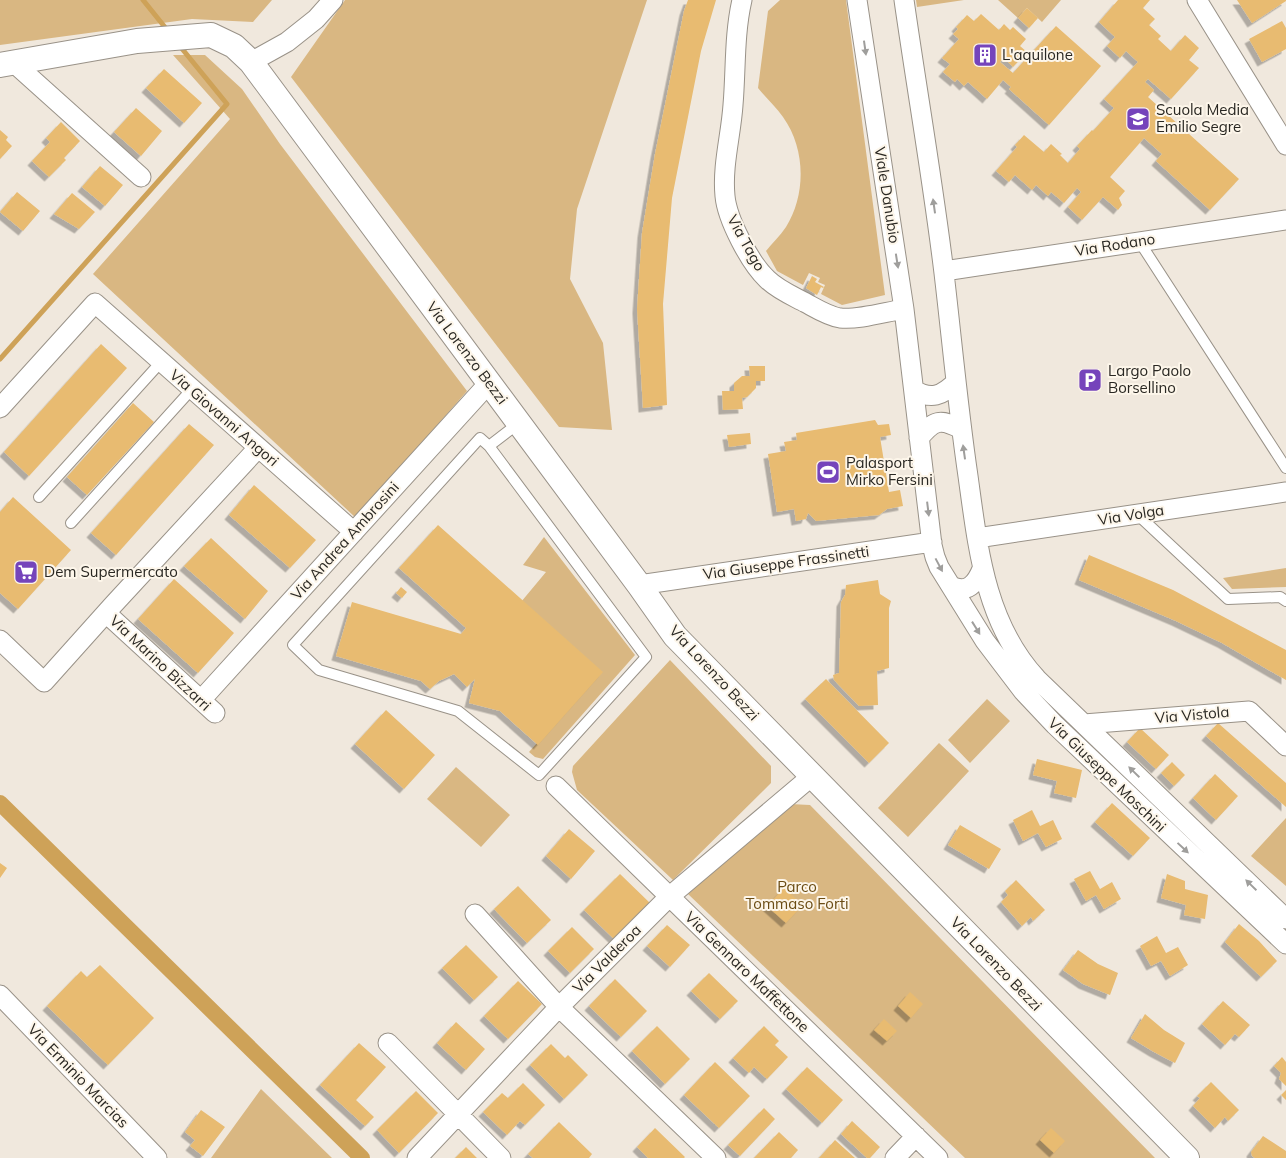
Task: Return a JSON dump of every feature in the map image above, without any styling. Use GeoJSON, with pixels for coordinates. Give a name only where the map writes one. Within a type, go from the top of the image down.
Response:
{"type":"FeatureCollection","features":[{"type":"Feature","properties":{"kind":"street"},"geometry":{"type":"LineString","coordinates":[[251,62],[287,42],[316,19],[333,0]]}},
{"type":"Feature","properties":{"kind":"street","name":"Via Tago"},"geometry":{"type":"LineString","coordinates":[[742,0],[735,47],[731,128],[724,179],[726,202],[734,227],[755,264],[768,280],[824,313],[840,318],[850,318],[904,309]]}},
{"type":"Feature","properties":{"kind":"street","name":"Viale Danubio"},"geometry":{"type":"LineString","coordinates":[[858,0],[904,309],[932,542],[935,557],[951,586]]}},
{"type":"Feature","properties":{"kind":"street"},"geometry":{"type":"LineString","coordinates":[[904,0],[944,271],[961,428],[982,569],[978,579],[968,588],[960,589],[951,586]]}},
{"type":"Feature","properties":{"kind":"street"},"geometry":{"type":"LineString","coordinates":[[1198,0],[1286,145]]}},
{"type":"Feature","properties":{"kind":"street","name":"Via Lorenzo Bezzi"},"geometry":{"type":"LineString","coordinates":[[7,64],[137,41],[170,38],[211,35],[234,46],[251,62],[675,636],[1187,1158]]}},
{"type":"Feature","properties":{"kind":"street"},"geometry":{"type":"LineString","coordinates":[[7,64],[141,177]]}},
{"type":"Feature","properties":{"kind":"street","name":"Via Rodano"},"geometry":{"type":"LineString","coordinates":[[944,271],[1286,220]]}},
{"type":"Feature","properties":{"kind":"street","name":"Via Giovanni Angori"},"geometry":{"type":"LineString","coordinates":[[0,408],[95,303],[354,532]]}},
{"type":"Feature","properties":{"kind":"street"},"geometry":{"type":"LineString","coordinates":[[914,390],[924,395],[937,396],[947,391],[956,382]]}},
{"type":"Feature","properties":{"kind":"street","name":"Via Andrea Ambrosini"},"geometry":{"type":"LineString","coordinates":[[201,700],[489,383]]}},
{"type":"Feature","properties":{"kind":"street"},"geometry":{"type":"LineString","coordinates":[[919,438],[928,427],[938,422],[948,422],[961,428]]}},
{"type":"Feature","properties":{"kind":"street"},"geometry":{"type":"LineString","coordinates":[[0,640],[44,682],[258,448]]}},
{"type":"Feature","properties":{"kind":"street","name":"Via Volga"},"geometry":{"type":"LineString","coordinates":[[977,538],[1286,492]]}},
{"type":"Feature","properties":{"kind":"street","name":"Via Giuseppe Frassinetti"},"geometry":{"type":"LineString","coordinates":[[639,585],[932,542]]}},
{"type":"Feature","properties":{"kind":"street","name":"Via Giuseppe Moschini"},"geometry":{"type":"LineString","coordinates":[[982,569],[994,609],[1003,630],[1018,656],[1037,679],[1286,919]]}},
{"type":"Feature","properties":{"kind":"street","name":"Via Giuseppe Moschini"},"geometry":{"type":"LineString","coordinates":[[951,586],[992,652],[1023,691],[1286,944]]}},
{"type":"Feature","properties":{"kind":"street","name":"Via Marino Bizzarri"},"geometry":{"type":"LineString","coordinates":[[106,612],[215,713]]}},
{"type":"Feature","properties":{"kind":"street","name":"Via Vistola"},"geometry":{"type":"LineString","coordinates":[[1084,724],[1248,710],[1286,746]]}},
{"type":"Feature","properties":{"kind":"street","name":"Via Valderoa"},"geometry":{"type":"LineString","coordinates":[[417,1158],[559,1007],[670,896],[812,776]]}},
{"type":"Feature","properties":{"kind":"street","name":"Via Gennaro Maffettone"},"geometry":{"type":"LineString","coordinates":[[556,786],[938,1158]]}},
{"type":"Feature","properties":{"kind":"street"},"geometry":{"type":"LineString","coordinates":[[476,914],[559,1007],[716,1158]]}},
{"type":"Feature","properties":{"kind":"street","name":"Via Erminio Marcias"},"geometry":{"type":"LineString","coordinates":[[0,995],[157,1158]]}},
{"type":"Feature","properties":{"kind":"street"},"geometry":{"type":"LineString","coordinates":[[388,1043],[501,1158]]}},
{"type":"Feature","properties":{"kind":"street"},"geometry":{"type":"LineString","coordinates":[[895,1158],[916,1136]]}},
{"type":"Feature","properties":{"kind":"lane"},"geometry":{"type":"LineString","coordinates":[[1139,241],[1286,468]]}},
{"type":"Feature","properties":{"kind":"lane"},"geometry":{"type":"LineString","coordinates":[[39,497],[161,362]]}},
{"type":"Feature","properties":{"kind":"lane"},"geometry":{"type":"LineString","coordinates":[[71,523],[192,389]]}},
{"type":"Feature","properties":{"kind":"lane"},"geometry":{"type":"LineString","coordinates":[[489,446],[519,423]]}},
{"type":"Feature","properties":{"kind":"lane"},"geometry":{"type":"LineString","coordinates":[[480,438],[489,446],[646,657],[540,775],[458,711],[319,670],[293,645],[480,438]]}},
{"type":"Feature","properties":{"kind":"lane"},"geometry":{"type":"LineString","coordinates":[[1137,514],[1228,599],[1280,597],[1286,601]]}},
{"type":"Feature","properties":{"kind":"green space"},"geometry":{"type":"Polygon","coordinates":[[[0,0],[272,0],[253,22],[192,19],[0,45],[0,0]]]}},
{"type":"Feature","properties":{"kind":"green space"},"geometry":{"type":"Polygon","coordinates":[[[345,0],[647,0],[577,209],[570,279],[603,343],[612,430],[559,427],[291,77],[345,0]]]}},
{"type":"Feature","properties":{"kind":"green space"},"geometry":{"type":"Polygon","coordinates":[[[780,0],[846,0],[885,295],[842,305],[821,294],[825,285],[818,282],[820,278],[809,273],[803,285],[777,271],[766,251],[786,227],[793,214],[800,187],[801,172],[796,143],[791,130],[780,113],[758,88],[768,11],[780,0]]]}},
{"type":"Feature","properties":{"kind":"green space"},"geometry":{"type":"Polygon","coordinates":[[[916,0],[964,0],[917,7],[916,0]]]}},
{"type":"Feature","properties":{"kind":"green space"},"geometry":{"type":"Polygon","coordinates":[[[998,0],[1061,0],[1042,22],[1027,8],[1018,18],[998,0]]]}},
{"type":"Feature","properties":{"kind":"green space"},"geometry":{"type":"Polygon","coordinates":[[[173,55],[205,55],[242,89],[280,144],[467,391],[356,518],[93,274],[230,119],[173,55]]]}},
{"type":"Feature","properties":{"kind":"green space"},"geometry":{"type":"Polygon","coordinates":[[[544,537],[635,655],[543,759],[535,757],[529,752],[598,674],[521,602],[546,572],[523,565],[544,537]]]}},
{"type":"Feature","properties":{"kind":"green space"},"geometry":{"type":"Polygon","coordinates":[[[1286,568],[1286,587],[1232,589],[1223,578],[1286,568]]]}},
{"type":"Feature","properties":{"kind":"green space"},"geometry":{"type":"Polygon","coordinates":[[[670,660],[771,766],[771,783],[673,880],[577,790],[572,772],[573,766],[670,660]]]}},
{"type":"Feature","properties":{"kind":"green space"},"geometry":{"type":"Polygon","coordinates":[[[987,699],[1010,721],[970,763],[948,740],[987,699]]]}},
{"type":"Feature","properties":{"kind":"green space"},"geometry":{"type":"Polygon","coordinates":[[[939,743],[969,771],[908,837],[878,808],[939,743]]]}},
{"type":"Feature","properties":{"kind":"green space"},"geometry":{"type":"Polygon","coordinates":[[[456,767],[510,815],[481,847],[427,799],[456,767]]]}},
{"type":"Feature","properties":{"kind":"green space","name":"Parco Tommaso Forti"},"geometry":{"type":"Polygon","coordinates":[[[790,804],[810,805],[1155,1158],[965,1158],[688,894],[790,804]]]}},
{"type":"Feature","properties":{"kind":"green space"},"geometry":{"type":"Polygon","coordinates":[[[1286,818],[1286,886],[1251,856],[1286,818]]]}},
{"type":"Feature","properties":{"kind":"green space"},"geometry":{"type":"Polygon","coordinates":[[[261,1089],[332,1158],[211,1158],[261,1089]]]}},
{"type":"Feature","properties":{"kind":"building"},"geometry":{"type":"Polygon","coordinates":[[[688,0],[716,0],[701,51],[672,198],[663,304],[667,405],[643,408],[637,309],[642,233],[655,154],[684,11],[688,0]]]}},
{"type":"Feature","properties":{"kind":"building","name":"Scuola Media Emilio Segre"},"geometry":{"type":"Polygon","coordinates":[[[1118,0],[1150,0],[1143,8],[1155,19],[1149,25],[1161,36],[1158,39],[1171,51],[1185,35],[1199,48],[1189,60],[1199,68],[1171,99],[1148,79],[1145,82],[1154,90],[1148,97],[1239,179],[1210,210],[1156,161],[1162,154],[1144,138],[1110,177],[1125,191],[1119,198],[1122,205],[1118,210],[1103,197],[1082,220],[1068,207],[1081,192],[1077,188],[1064,203],[1051,192],[1048,196],[1036,185],[1032,190],[1015,175],[1009,182],[996,171],[1017,147],[1015,145],[1024,135],[1044,152],[1051,144],[1062,154],[1060,155],[1068,163],[1080,149],[1077,146],[1114,108],[1104,99],[1138,62],[1126,51],[1120,58],[1107,46],[1115,37],[1099,22],[1118,0]]]}},
{"type":"Feature","properties":{"kind":"building"},"geometry":{"type":"Polygon","coordinates":[[[1237,0],[1286,0],[1286,1],[1252,23],[1237,0]]]}},
{"type":"Feature","properties":{"kind":"building"},"geometry":{"type":"Polygon","coordinates":[[[1027,8],[1038,18],[1029,28],[1018,18],[1027,8]]]}},
{"type":"Feature","properties":{"kind":"building"},"geometry":{"type":"Polygon","coordinates":[[[981,14],[999,30],[1004,24],[1010,30],[1013,27],[1026,39],[1020,46],[1027,52],[1013,67],[1004,58],[1000,62],[1013,73],[1056,26],[1101,66],[1049,125],[1009,89],[1011,87],[1003,80],[987,99],[968,82],[964,86],[957,79],[955,82],[943,72],[950,64],[942,58],[959,39],[953,34],[958,29],[956,27],[967,15],[974,21],[981,14]]]}},
{"type":"Feature","properties":{"kind":"building"},"geometry":{"type":"Polygon","coordinates":[[[1282,21],[1286,28],[1286,49],[1262,62],[1249,39],[1282,21]]]}},
{"type":"Feature","properties":{"kind":"building"},"geometry":{"type":"Polygon","coordinates":[[[164,69],[202,103],[184,123],[146,88],[164,69]]]}},
{"type":"Feature","properties":{"kind":"building"},"geometry":{"type":"Polygon","coordinates":[[[136,108],[162,131],[141,156],[114,132],[136,108]]]}},
{"type":"Feature","properties":{"kind":"building"},"geometry":{"type":"Polygon","coordinates":[[[61,122],[80,141],[64,158],[66,160],[49,177],[32,161],[50,142],[46,138],[61,122]]]}},
{"type":"Feature","properties":{"kind":"building"},"geometry":{"type":"Polygon","coordinates":[[[0,130],[8,137],[6,140],[12,146],[0,159],[0,130]]]}},
{"type":"Feature","properties":{"kind":"building"},"geometry":{"type":"Polygon","coordinates":[[[100,166],[123,185],[105,206],[82,187],[100,166]]]}},
{"type":"Feature","properties":{"kind":"building"},"geometry":{"type":"Polygon","coordinates":[[[17,192],[40,211],[23,231],[0,212],[17,192]]]}},
{"type":"Feature","properties":{"kind":"building"},"geometry":{"type":"Polygon","coordinates":[[[72,193],[95,212],[79,229],[54,214],[72,193]]]}},
{"type":"Feature","properties":{"kind":"building"},"geometry":{"type":"Polygon","coordinates":[[[812,276],[817,279],[815,282],[824,287],[821,287],[817,295],[806,288],[812,276]]]}},
{"type":"Feature","properties":{"kind":"building"},"geometry":{"type":"Polygon","coordinates":[[[101,344],[127,368],[29,476],[4,452],[101,344]]]}},
{"type":"Feature","properties":{"kind":"building"},"geometry":{"type":"Polygon","coordinates":[[[749,366],[765,366],[765,381],[756,381],[756,388],[747,397],[742,398],[743,409],[723,410],[722,391],[734,391],[734,383],[742,376],[750,376],[749,366]]]}},
{"type":"Feature","properties":{"kind":"building"},"geometry":{"type":"Polygon","coordinates":[[[133,403],[154,422],[87,495],[67,477],[133,403]]]}},
{"type":"Feature","properties":{"kind":"building","name":"Palasport Mirko Fersini"},"geometry":{"type":"Polygon","coordinates":[[[875,420],[878,425],[889,424],[891,435],[880,437],[889,492],[900,490],[903,506],[887,509],[879,515],[816,521],[808,513],[806,519],[796,521],[794,509],[777,512],[768,454],[786,451],[784,442],[797,440],[796,433],[875,420]]]}},
{"type":"Feature","properties":{"kind":"building"},"geometry":{"type":"Polygon","coordinates":[[[189,424],[214,445],[116,555],[91,533],[189,424]]]}},
{"type":"Feature","properties":{"kind":"building"},"geometry":{"type":"Polygon","coordinates":[[[750,433],[751,444],[729,447],[727,435],[750,433]]]}},
{"type":"Feature","properties":{"kind":"building"},"geometry":{"type":"Polygon","coordinates":[[[254,485],[316,540],[290,568],[229,515],[254,485]]]}},
{"type":"Feature","properties":{"kind":"building","name":"Dem Supermercato"},"geometry":{"type":"Polygon","coordinates":[[[13,497],[71,550],[18,609],[0,593],[0,512],[13,497]]]}},
{"type":"Feature","properties":{"kind":"building"},"geometry":{"type":"Polygon","coordinates":[[[438,525],[603,672],[538,745],[500,711],[469,703],[475,679],[467,687],[454,674],[439,681],[430,689],[421,681],[336,656],[352,602],[461,634],[466,628],[399,568],[438,525]]]}},
{"type":"Feature","properties":{"kind":"building"},"geometry":{"type":"Polygon","coordinates":[[[211,538],[268,591],[245,619],[184,566],[211,538]]]}},
{"type":"Feature","properties":{"kind":"building"},"geometry":{"type":"Polygon","coordinates":[[[1089,555],[1173,590],[1286,650],[1286,680],[1222,643],[1176,621],[1079,580],[1089,555]]]}},
{"type":"Feature","properties":{"kind":"building"},"geometry":{"type":"Polygon","coordinates":[[[174,579],[234,633],[198,673],[138,619],[174,579]]]}},
{"type":"Feature","properties":{"kind":"building"},"geometry":{"type":"Polygon","coordinates":[[[878,580],[880,594],[891,601],[889,608],[889,668],[877,671],[878,705],[859,706],[834,680],[833,675],[839,673],[841,602],[845,595],[846,585],[878,580]]]}},
{"type":"Feature","properties":{"kind":"building"},"geometry":{"type":"Polygon","coordinates":[[[401,587],[407,592],[402,598],[396,593],[401,587]]]}},
{"type":"Feature","properties":{"kind":"building"},"geometry":{"type":"Polygon","coordinates":[[[826,679],[889,743],[869,763],[805,699],[826,679]]]}},
{"type":"Feature","properties":{"kind":"building"},"geometry":{"type":"Polygon","coordinates":[[[386,710],[435,755],[404,789],[355,744],[386,710]]]}},
{"type":"Feature","properties":{"kind":"building"},"geometry":{"type":"Polygon","coordinates":[[[1218,723],[1286,783],[1286,807],[1206,736],[1218,723]]]}},
{"type":"Feature","properties":{"kind":"building"},"geometry":{"type":"Polygon","coordinates":[[[1140,728],[1169,755],[1156,769],[1127,742],[1140,728]]]}},
{"type":"Feature","properties":{"kind":"building"},"geometry":{"type":"Polygon","coordinates":[[[1037,759],[1082,770],[1076,798],[1054,793],[1057,781],[1033,775],[1037,759]]]}},
{"type":"Feature","properties":{"kind":"building"},"geometry":{"type":"Polygon","coordinates":[[[1172,762],[1185,775],[1174,786],[1161,773],[1172,762]]]}},
{"type":"Feature","properties":{"kind":"building"},"geometry":{"type":"Polygon","coordinates":[[[1215,774],[1238,796],[1216,820],[1193,798],[1215,774]]]}},
{"type":"Feature","properties":{"kind":"building"},"geometry":{"type":"Polygon","coordinates":[[[1112,803],[1150,838],[1133,856],[1095,822],[1112,803]]]}},
{"type":"Feature","properties":{"kind":"building"},"geometry":{"type":"Polygon","coordinates":[[[1032,810],[1040,826],[1053,820],[1062,839],[1046,847],[1038,833],[1023,841],[1013,820],[1032,810]]]}},
{"type":"Feature","properties":{"kind":"building"},"geometry":{"type":"Polygon","coordinates":[[[960,825],[1001,849],[989,869],[948,845],[960,825]]]}},
{"type":"Feature","properties":{"kind":"building"},"geometry":{"type":"Polygon","coordinates":[[[569,829],[595,851],[571,879],[546,856],[569,829]]]}},
{"type":"Feature","properties":{"kind":"building"},"geometry":{"type":"Polygon","coordinates":[[[0,863],[7,868],[0,878],[0,863]]]}},
{"type":"Feature","properties":{"kind":"building"},"geometry":{"type":"Polygon","coordinates":[[[1090,871],[1100,889],[1112,882],[1121,899],[1104,909],[1096,895],[1086,901],[1074,879],[1090,871]]]}},
{"type":"Feature","properties":{"kind":"building"},"geometry":{"type":"Polygon","coordinates":[[[620,874],[651,904],[615,940],[584,910],[620,874]]]}},
{"type":"Feature","properties":{"kind":"building"},"geometry":{"type":"Polygon","coordinates":[[[1167,874],[1185,881],[1185,889],[1208,895],[1205,919],[1184,915],[1186,905],[1161,898],[1167,874]]]}},
{"type":"Feature","properties":{"kind":"building"},"geometry":{"type":"Polygon","coordinates":[[[1016,880],[1045,910],[1033,921],[1031,917],[1022,926],[1001,902],[1008,895],[1005,891],[1016,880]]]}},
{"type":"Feature","properties":{"kind":"building"},"geometry":{"type":"Polygon","coordinates":[[[518,886],[551,920],[527,943],[494,909],[518,886]]]}},
{"type":"Feature","properties":{"kind":"building"},"geometry":{"type":"Polygon","coordinates":[[[784,888],[803,905],[786,923],[767,906],[784,888]]]}},
{"type":"Feature","properties":{"kind":"building"},"geometry":{"type":"Polygon","coordinates":[[[1239,924],[1259,941],[1277,961],[1261,977],[1225,942],[1239,924]]]}},
{"type":"Feature","properties":{"kind":"building"},"geometry":{"type":"Polygon","coordinates":[[[667,925],[690,945],[670,967],[647,946],[667,925]]]}},
{"type":"Feature","properties":{"kind":"building"},"geometry":{"type":"Polygon","coordinates":[[[572,927],[594,949],[570,973],[548,951],[572,927]]]}},
{"type":"Feature","properties":{"kind":"building"},"geometry":{"type":"Polygon","coordinates":[[[1157,936],[1166,953],[1178,947],[1188,965],[1170,976],[1161,961],[1151,966],[1140,946],[1157,936]]]}},
{"type":"Feature","properties":{"kind":"building"},"geometry":{"type":"Polygon","coordinates":[[[466,945],[498,977],[474,1000],[442,968],[466,945]]]}},
{"type":"Feature","properties":{"kind":"building"},"geometry":{"type":"Polygon","coordinates":[[[1078,950],[1098,964],[1118,973],[1110,995],[1083,984],[1063,970],[1078,950]]]}},
{"type":"Feature","properties":{"kind":"building"},"geometry":{"type":"Polygon","coordinates":[[[100,965],[154,1018],[108,1065],[47,1006],[81,971],[87,977],[100,965]]]}},
{"type":"Feature","properties":{"kind":"building"},"geometry":{"type":"Polygon","coordinates":[[[709,973],[738,1001],[720,1019],[691,991],[709,973]]]}},
{"type":"Feature","properties":{"kind":"building"},"geometry":{"type":"Polygon","coordinates":[[[615,979],[647,1011],[621,1037],[589,1006],[615,979]]]}},
{"type":"Feature","properties":{"kind":"building"},"geometry":{"type":"Polygon","coordinates":[[[518,981],[542,1004],[508,1039],[484,1016],[518,981]]]}},
{"type":"Feature","properties":{"kind":"building"},"geometry":{"type":"Polygon","coordinates":[[[910,992],[923,1004],[911,1018],[898,1006],[910,992]]]}},
{"type":"Feature","properties":{"kind":"building"},"geometry":{"type":"Polygon","coordinates":[[[1223,1001],[1250,1025],[1239,1037],[1235,1034],[1225,1045],[1202,1024],[1223,1001]]]}},
{"type":"Feature","properties":{"kind":"building"},"geometry":{"type":"Polygon","coordinates":[[[1145,1014],[1164,1030],[1185,1043],[1175,1063],[1131,1038],[1145,1014]]]}},
{"type":"Feature","properties":{"kind":"building"},"geometry":{"type":"Polygon","coordinates":[[[884,1019],[897,1031],[887,1041],[874,1030],[884,1019]]]}},
{"type":"Feature","properties":{"kind":"building"},"geometry":{"type":"Polygon","coordinates":[[[456,1022],[485,1049],[466,1070],[437,1043],[456,1022]]]}},
{"type":"Feature","properties":{"kind":"building"},"geometry":{"type":"Polygon","coordinates":[[[657,1026],[690,1059],[665,1084],[632,1051],[657,1026]]]}},
{"type":"Feature","properties":{"kind":"building"},"geometry":{"type":"Polygon","coordinates":[[[764,1026],[779,1041],[775,1045],[788,1057],[767,1079],[754,1067],[749,1073],[733,1058],[764,1026]]]}},
{"type":"Feature","properties":{"kind":"building"},"geometry":{"type":"Polygon","coordinates":[[[359,1043],[386,1067],[356,1100],[374,1117],[365,1126],[320,1085],[359,1043]]]}},
{"type":"Feature","properties":{"kind":"building"},"geometry":{"type":"Polygon","coordinates":[[[551,1044],[565,1058],[568,1055],[588,1075],[564,1099],[530,1065],[551,1044]]]}},
{"type":"Feature","properties":{"kind":"building"},"geometry":{"type":"Polygon","coordinates":[[[1282,1057],[1286,1062],[1286,1086],[1279,1079],[1281,1073],[1274,1066],[1282,1057]]]}},
{"type":"Feature","properties":{"kind":"building"},"geometry":{"type":"Polygon","coordinates":[[[715,1062],[750,1096],[719,1128],[684,1095],[715,1062]]]}},
{"type":"Feature","properties":{"kind":"building"},"geometry":{"type":"Polygon","coordinates":[[[807,1067],[843,1100],[822,1123],[786,1089],[807,1067]]]}},
{"type":"Feature","properties":{"kind":"building"},"geometry":{"type":"Polygon","coordinates":[[[1211,1082],[1239,1110],[1228,1121],[1225,1117],[1215,1128],[1193,1106],[1200,1098],[1197,1096],[1211,1082]]]}},
{"type":"Feature","properties":{"kind":"building"},"geometry":{"type":"Polygon","coordinates":[[[523,1083],[545,1105],[525,1125],[520,1121],[507,1135],[483,1112],[502,1093],[508,1098],[523,1083]]]}},
{"type":"Feature","properties":{"kind":"building"},"geometry":{"type":"Polygon","coordinates":[[[1286,1090],[1286,1100],[1281,1095],[1286,1090]]]}},
{"type":"Feature","properties":{"kind":"building"},"geometry":{"type":"Polygon","coordinates":[[[416,1091],[438,1113],[399,1153],[377,1130],[416,1091]]]}},
{"type":"Feature","properties":{"kind":"building"},"geometry":{"type":"Polygon","coordinates":[[[764,1108],[775,1119],[740,1156],[728,1145],[764,1108]]]}},
{"type":"Feature","properties":{"kind":"building"},"geometry":{"type":"Polygon","coordinates":[[[201,1110],[225,1127],[203,1156],[190,1146],[195,1140],[185,1132],[201,1110]]]}},
{"type":"Feature","properties":{"kind":"building"},"geometry":{"type":"Polygon","coordinates":[[[852,1121],[880,1147],[870,1158],[867,1158],[841,1134],[852,1121]]]}},
{"type":"Feature","properties":{"kind":"building"},"geometry":{"type":"Polygon","coordinates":[[[559,1122],[592,1154],[589,1158],[533,1158],[528,1154],[559,1122]]]}},
{"type":"Feature","properties":{"kind":"building"},"geometry":{"type":"Polygon","coordinates":[[[655,1128],[684,1158],[648,1158],[637,1147],[655,1128]]]}},
{"type":"Feature","properties":{"kind":"building"},"geometry":{"type":"Polygon","coordinates":[[[1051,1128],[1065,1141],[1054,1153],[1040,1140],[1051,1128]]]}},
{"type":"Feature","properties":{"kind":"building"},"geometry":{"type":"Polygon","coordinates":[[[779,1132],[798,1150],[791,1158],[754,1158],[779,1132]]]}},
{"type":"Feature","properties":{"kind":"building"},"geometry":{"type":"Polygon","coordinates":[[[1263,1136],[1286,1151],[1286,1158],[1255,1158],[1252,1156],[1251,1152],[1263,1136]]]}},
{"type":"Feature","properties":{"kind":"building"},"geometry":{"type":"Polygon","coordinates":[[[835,1140],[855,1158],[819,1158],[835,1140]]]}},
{"type":"Feature","properties":{"kind":"building"},"geometry":{"type":"Polygon","coordinates":[[[466,1147],[477,1158],[455,1158],[466,1147]]]}},
{"type":"Feature","properties":{"kind":"waterway"},"geometry":{"type":"LineString","coordinates":[[143,0],[168,31]]}},
{"type":"Feature","properties":{"kind":"waterway"},"geometry":{"type":"LineString","coordinates":[[0,359],[227,104],[179,45]]}},
{"type":"Feature","properties":{"kind":"waterway"},"geometry":{"type":"LineString","coordinates":[[0,803],[362,1158]]}},
{"type":"Feature","properties":{"kind":"place","name":"L'aquilone"},"geometry":{"type":"Point","coordinates":[985,55]}},
{"type":"Feature","properties":{"kind":"place","name":"Scuola Media Emilio Segre"},"geometry":{"type":"Point","coordinates":[1138,119]}},
{"type":"Feature","properties":{"kind":"place","name":"Largo Paolo Borsellino"},"geometry":{"type":"Point","coordinates":[1090,380]}},
{"type":"Feature","properties":{"kind":"place","name":"Palasport Mirko Fersini"},"geometry":{"type":"Point","coordinates":[828,472]}},
{"type":"Feature","properties":{"kind":"place","name":"Dem Supermercato"},"geometry":{"type":"Point","coordinates":[26,572]}}]}
